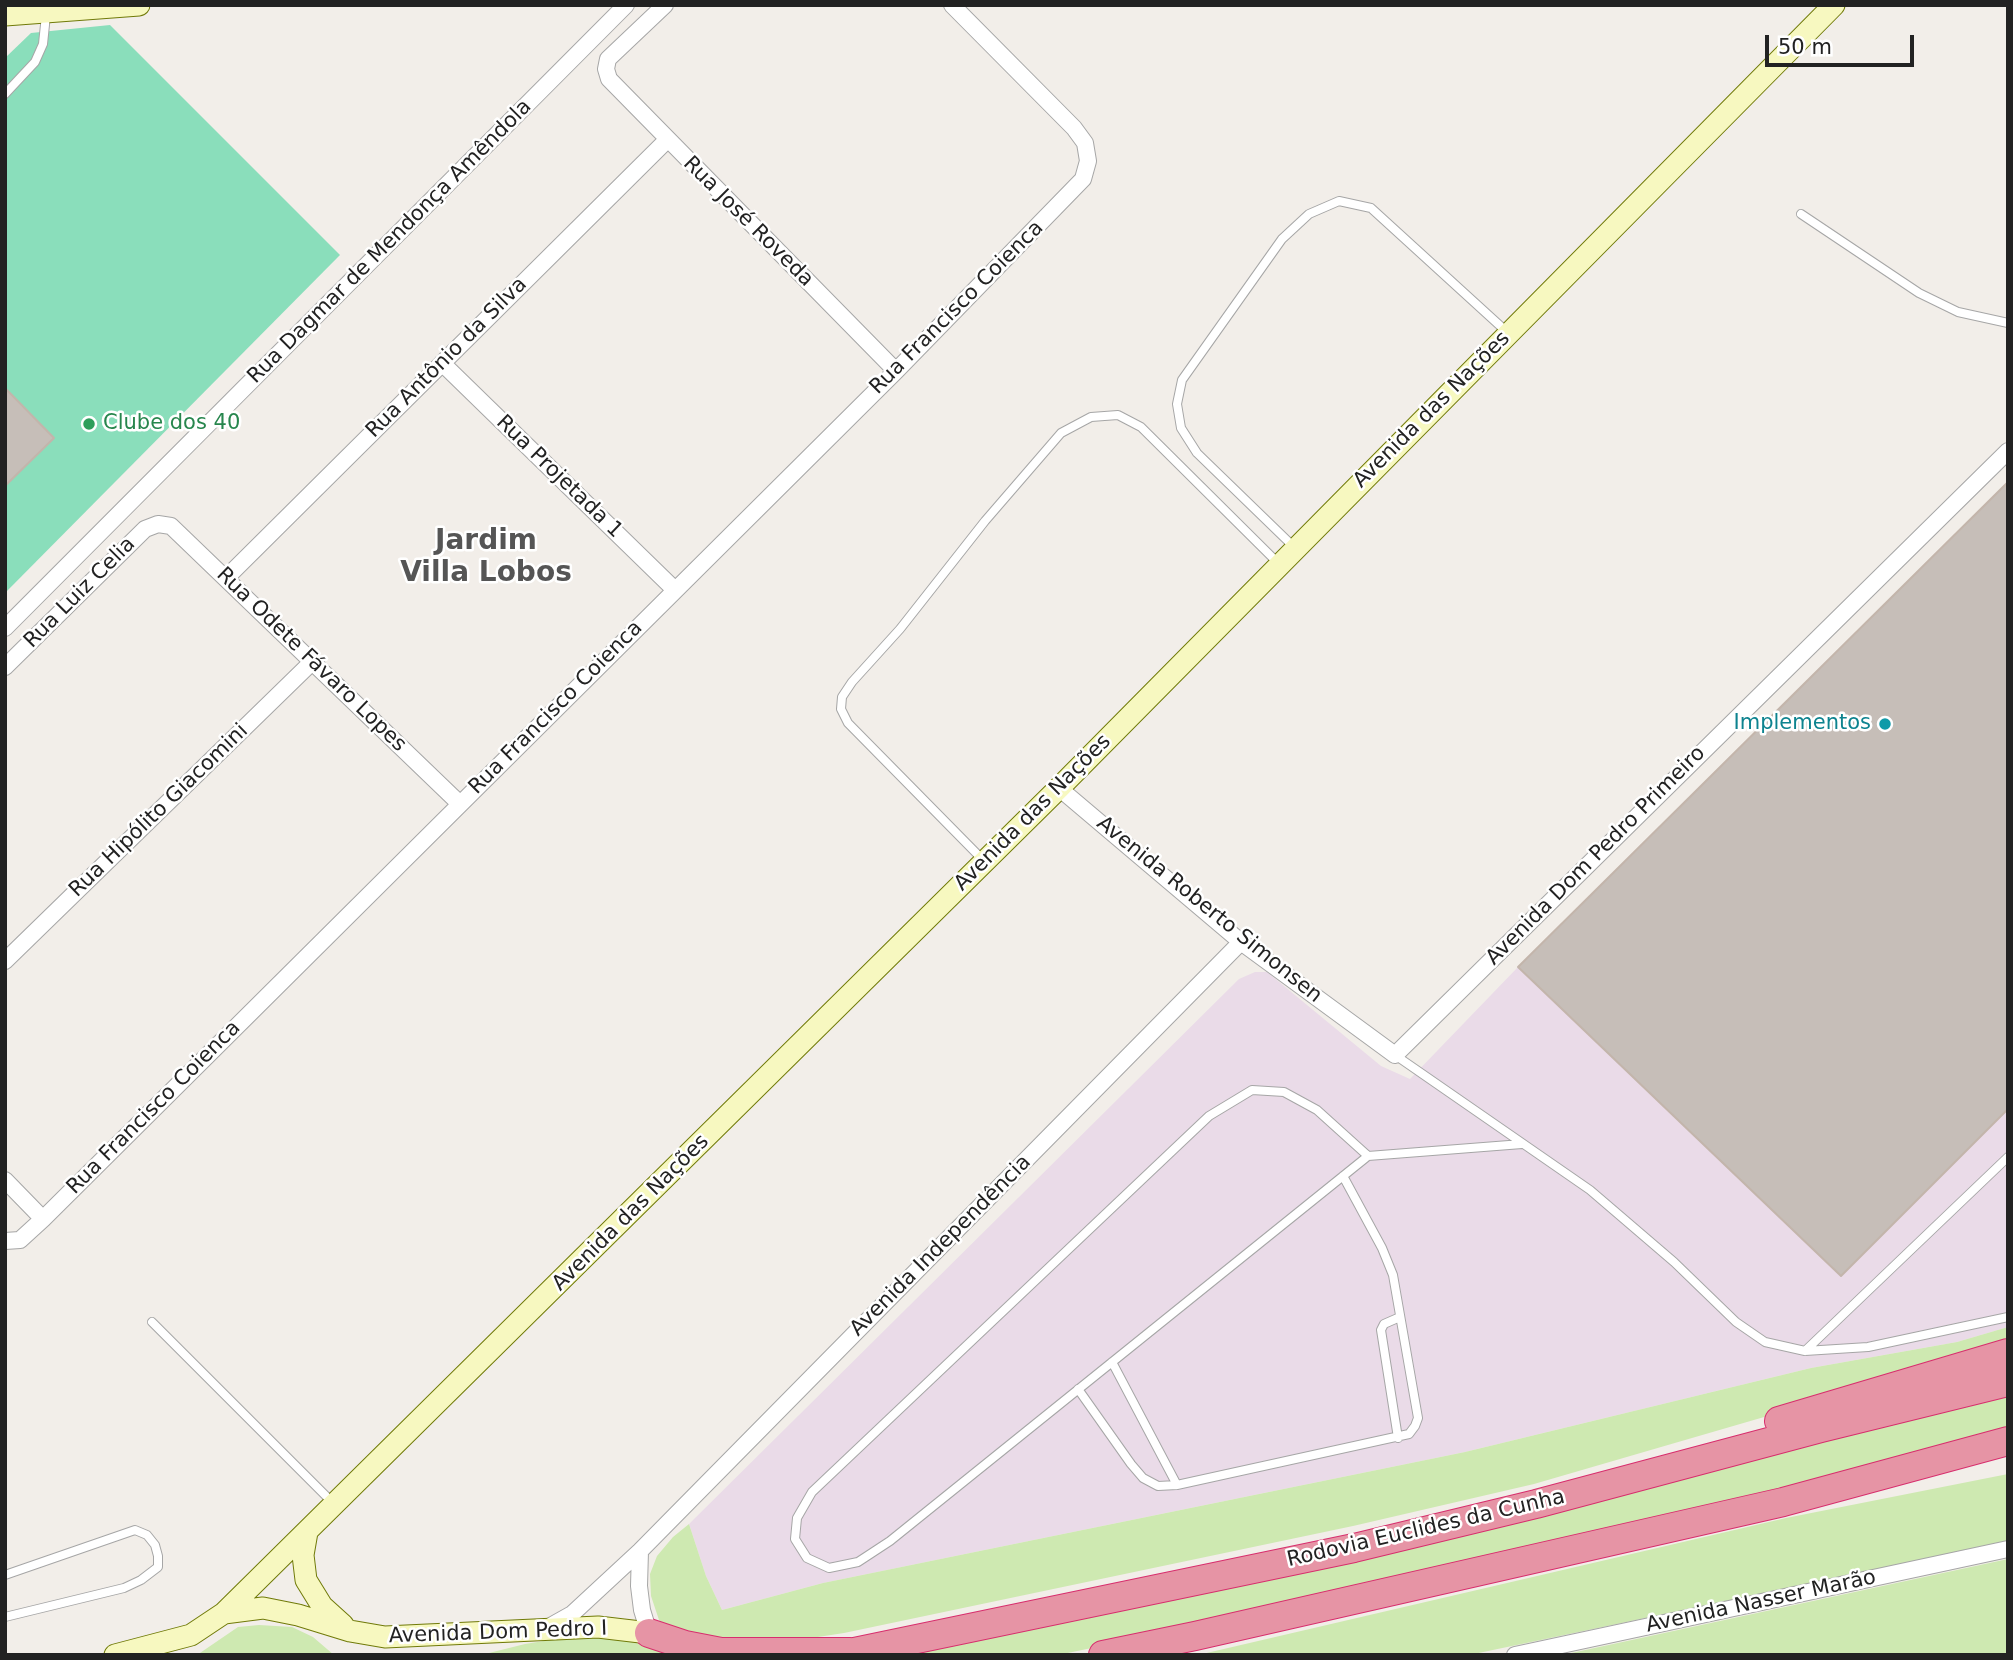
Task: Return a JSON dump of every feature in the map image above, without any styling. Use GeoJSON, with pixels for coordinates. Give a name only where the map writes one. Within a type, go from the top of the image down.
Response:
{"type":"FeatureCollection","features":[{"type":"Feature","properties":{"kind":"highway"},"geometry":{"type":"LineString","coordinates":[[1536,1504],[1814,1409],[2008,1353]]}},
{"type":"Feature","properties":{"kind":"highway","name":"Rodovia Euclides da Cunha"},"geometry":{"type":"LineString","coordinates":[[649,1633],[685,1645],[721,1652],[845,1653],[1354,1548],[1536,1504],[1821,1428],[2008,1382]]}},
{"type":"Feature","properties":{"kind":"highway"},"geometry":{"type":"LineString","coordinates":[[1103,1655],[1783,1502],[2008,1441]]}},
{"type":"Feature","properties":{"kind":"highway"},"geometry":{"type":"LineString","coordinates":[[1783,1502],[2008,1461]]}},
{"type":"Feature","properties":{"kind":"street"},"geometry":{"type":"LineString","coordinates":[[5,15],[41,8],[139,5]]}},
{"type":"Feature","properties":{"kind":"street","name":"Rua Dagmar de Mendonça Amêndola"},"geometry":{"type":"LineString","coordinates":[[5,628],[626,5]]}},
{"type":"Feature","properties":{"kind":"street","name":"Rua José Roveda"},"geometry":{"type":"LineString","coordinates":[[665,5],[608,59],[606,69],[609,79],[896,370]]}},
{"type":"Feature","properties":{"kind":"street","name":"Rua Francisco Coienca"},"geometry":{"type":"LineString","coordinates":[[7,1241],[20,1240],[43,1219],[896,370],[1083,179],[1088,161],[1085,143],[1074,128],[952,5]]}},
{"type":"Feature","properties":{"kind":"street","name":"Avenida das Nações"},"geometry":{"type":"LineString","coordinates":[[224,1614],[985,862],[1834,5]]}},
{"type":"Feature","properties":{"kind":"street","name":"Rua Antônio da Silva"},"geometry":{"type":"LineString","coordinates":[[227,577],[667,140]]}},
{"type":"Feature","properties":{"kind":"street","name":"Rua Projetada 1"},"geometry":{"type":"LineString","coordinates":[[442,363],[675,590]]}},
{"type":"Feature","properties":{"kind":"street","name":"Avenida Dom Pedro Primeiro"},"geometry":{"type":"LineString","coordinates":[[1395,1055],[2008,451]]}},
{"type":"Feature","properties":{"kind":"street","name":"Rua Odete Fávaro Lopes"},"geometry":{"type":"LineString","coordinates":[[158,524],[172,526],[460,804]]}},
{"type":"Feature","properties":{"kind":"street","name":"Rua Luiz Celia"},"geometry":{"type":"LineString","coordinates":[[5,667],[145,528],[158,524]]}},
{"type":"Feature","properties":{"kind":"street","name":"Rua Hipólito Giacomini"},"geometry":{"type":"LineString","coordinates":[[5,961],[313,661]]}},
{"type":"Feature","properties":{"kind":"street","name":"Avenida Roberto Simonsen"},"geometry":{"type":"LineString","coordinates":[[1059,788],[1241,942],[1395,1055]]}},
{"type":"Feature","properties":{"kind":"street","name":"Avenida Independência"},"geometry":{"type":"LineString","coordinates":[[545,1628],[572,1614],[640,1551],[1241,942]]}},
{"type":"Feature","properties":{"kind":"street"},"geometry":{"type":"LineString","coordinates":[[5,1180],[43,1219]]}},
{"type":"Feature","properties":{"kind":"street"},"geometry":{"type":"LineString","coordinates":[[307,1532],[303,1555],[306,1580],[321,1606],[350,1631]]}},
{"type":"Feature","properties":{"kind":"street","name":"Avenida Nasser Marão"},"geometry":{"type":"LineString","coordinates":[[1515,1655],[2008,1549]]}},
{"type":"Feature","properties":{"kind":"street"},"geometry":{"type":"LineString","coordinates":[[640,1551],[640,1598],[649,1633]]}},
{"type":"Feature","properties":{"kind":"street","name":"Avenida Dom Pedro I"},"geometry":{"type":"LineString","coordinates":[[224,1614],[263,1608],[298,1615],[350,1631],[385,1637],[598,1627],[649,1633]]}},
{"type":"Feature","properties":{"kind":"street"},"geometry":{"type":"LineString","coordinates":[[115,1655],[191,1635],[224,1614]]}},
{"type":"Feature","properties":{"kind":"lane"},"geometry":{"type":"LineString","coordinates":[[5,93],[35,62],[43,44],[41,8]]}},
{"type":"Feature","properties":{"kind":"lane"},"geometry":{"type":"LineString","coordinates":[[1296,549],[1197,453],[1181,428],[1177,404],[1182,380],[1282,239],[1309,214],[1339,201],[1371,208],[1508,333]]}},
{"type":"Feature","properties":{"kind":"lane"},"geometry":{"type":"LineString","coordinates":[[1801,214],[1919,293],[1958,312],[2008,323]]}},
{"type":"Feature","properties":{"kind":"lane"},"geometry":{"type":"LineString","coordinates":[[985,862],[848,723],[841,709],[842,697],[852,682],[900,629],[985,521],[1061,433],[1091,417],[1104,416],[1118,415],[1141,427],[1280,565]]}},
{"type":"Feature","properties":{"kind":"lane"},"geometry":{"type":"LineString","coordinates":[[1395,1055],[1590,1190],[1674,1262],[1736,1322],[1765,1342],[1805,1350],[1868,1347],[2008,1317]]}},
{"type":"Feature","properties":{"kind":"lane"},"geometry":{"type":"LineString","coordinates":[[1368,1156],[1317,1110],[1284,1092],[1252,1090],[1209,1116],[812,1492],[797,1518],[795,1539],[807,1558],[829,1568],[858,1562],[890,1541],[1368,1156],[1522,1144]]}},
{"type":"Feature","properties":{"kind":"lane"},"geometry":{"type":"LineString","coordinates":[[1805,1350],[2008,1157]]}},
{"type":"Feature","properties":{"kind":"lane"},"geometry":{"type":"LineString","coordinates":[[1078,1390],[1143,1478],[1158,1486],[1177,1485],[1409,1434],[1416,1426],[1418,1418],[1393,1275],[1382,1248],[1343,1176]]}},
{"type":"Feature","properties":{"kind":"lane"},"geometry":{"type":"LineString","coordinates":[[1398,1438],[1381,1330],[1384,1324],[1400,1317]]}},
{"type":"Feature","properties":{"kind":"lane"},"geometry":{"type":"LineString","coordinates":[[152,1322],[335,1506]]}},
{"type":"Feature","properties":{"kind":"lane"},"geometry":{"type":"LineString","coordinates":[[1112,1363],[1177,1485]]}},
{"type":"Feature","properties":{"kind":"lane"},"geometry":{"type":"LineString","coordinates":[[5,1575],[135,1530],[147,1535],[155,1545],[158,1556],[158,1567],[141,1580],[124,1588],[5,1617]]}},
{"type":"Feature","properties":{"kind":"shaded area"},"geometry":{"type":"Polygon","coordinates":[[[2008,482],[2008,1327],[1957,1342],[1811,1368],[1465,1452],[823,1583],[722,1610],[706,1576],[689,1524],[1239,979],[1255,972],[1267,972],[1381,1066],[1410,1079],[1518,967],[2008,482]]]}},
{"type":"Feature","properties":{"kind":"green space","name":"Clube dos 40"},"geometry":{"type":"Polygon","coordinates":[[[110,25],[340,255],[5,593],[5,58],[31,33],[110,25]]]}},
{"type":"Feature","properties":{"kind":"green space"},"geometry":{"type":"Polygon","coordinates":[[[2008,1327],[2008,1346],[1534,1484],[1353,1526],[844,1633],[759,1646],[672,1635],[659,1620],[651,1596],[650,1574],[657,1556],[673,1537],[689,1524],[706,1576],[722,1610],[823,1583],[1465,1452],[1811,1368],[1957,1342],[2008,1327]]]}},
{"type":"Feature","properties":{"kind":"green space"},"geometry":{"type":"Polygon","coordinates":[[[2008,1391],[2008,1432],[1780,1493],[1193,1627],[1058,1655],[907,1655],[2008,1391]]]}},
{"type":"Feature","properties":{"kind":"green space"},"geometry":{"type":"Polygon","coordinates":[[[2008,1474],[2008,1542],[1469,1655],[1198,1655],[1786,1518],[2008,1474]]]}},
{"type":"Feature","properties":{"kind":"green space"},"geometry":{"type":"Polygon","coordinates":[[[2008,1559],[2008,1655],[1562,1655],[2008,1559]]]}},
{"type":"Feature","properties":{"kind":"green space"},"geometry":{"type":"Polygon","coordinates":[[[238,1627],[292,1627],[313,1637],[334,1655],[197,1655],[238,1627]]]}},
{"type":"Feature","properties":{"kind":"green space"},"geometry":{"type":"Polygon","coordinates":[[[599,1637],[636,1641],[680,1655],[481,1655],[562,1638],[599,1637]]]}},
{"type":"Feature","properties":{"kind":"building"},"geometry":{"type":"Polygon","coordinates":[[[5,388],[54,438],[6,485],[5,484],[5,388]]]}},
{"type":"Feature","properties":{"kind":"building","name":"Implementos"},"geometry":{"type":"Polygon","coordinates":[[[2008,482],[2008,1109],[1841,1276],[1518,967],[2008,482]]]}},
{"type":"Feature","properties":{"kind":"place","name":"Clube dos 40"},"geometry":{"type":"Point","coordinates":[89,424]}},
{"type":"Feature","properties":{"kind":"place","name":"Implementos"},"geometry":{"type":"Point","coordinates":[1885,724]}},
{"type":"Feature","properties":{"kind":"district","name":"Jardim Villa Lobos"},"geometry":{"type":"Point","coordinates":[486,558]}}]}
